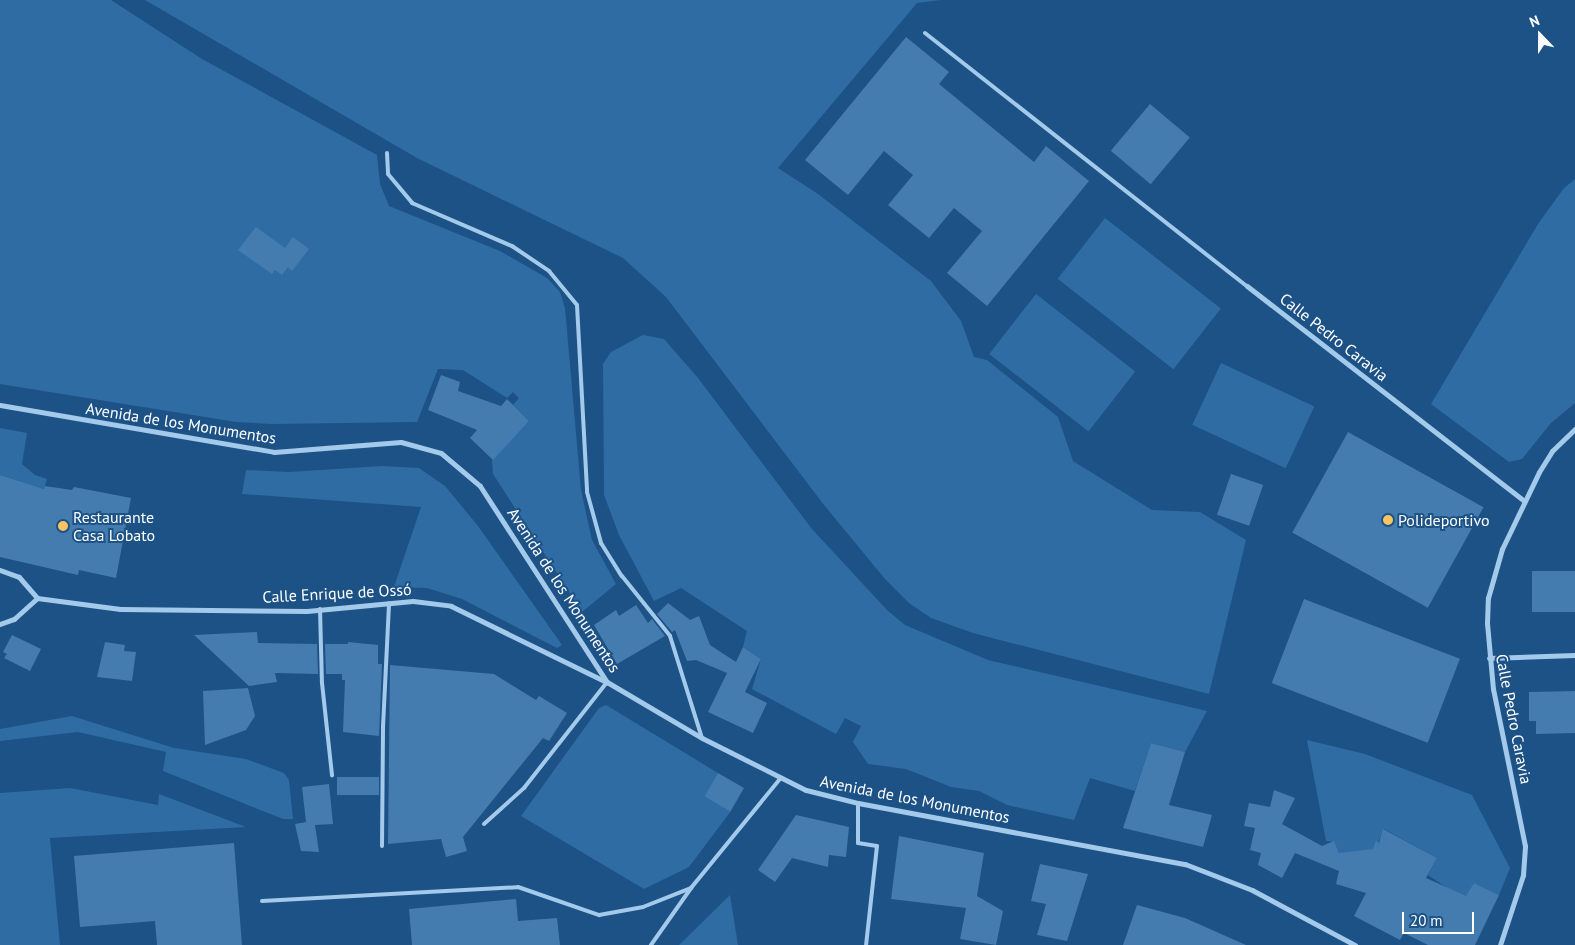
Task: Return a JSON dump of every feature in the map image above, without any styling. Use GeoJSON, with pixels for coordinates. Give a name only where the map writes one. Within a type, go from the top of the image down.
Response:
{"type":"FeatureCollection","features":[{"type":"Feature","properties":{"kind":"street","name":"Calle Pedro Caravia"},"geometry":{"type":"LineString","coordinates":[[1247,286],[1524,501]]}},
{"type":"Feature","properties":{"kind":"street","name":"Avenida de los Monumentos"},"geometry":{"type":"LineString","coordinates":[[0,405],[274,452],[401,442],[441,453],[480,486],[607,682],[702,738],[780,779],[806,790],[858,803],[1185,864],[1252,890],[1355,945]]}},
{"type":"Feature","properties":{"kind":"street","name":"Calle Pedro Caravia"},"geometry":{"type":"LineString","coordinates":[[1500,945],[1524,874],[1525,846],[1489,658],[1487,615],[1493,572],[1524,501],[1546,461],[1575,429]]}},
{"type":"Feature","properties":{"kind":"street"},"geometry":{"type":"LineString","coordinates":[[0,570],[19,577],[37,598],[14,619],[0,624]]}},
{"type":"Feature","properties":{"kind":"street","name":"Calle Enrique de Ossó"},"geometry":{"type":"LineString","coordinates":[[37,598],[120,609],[320,609],[413,601],[451,606],[607,682]]}},
{"type":"Feature","properties":{"kind":"street"},"geometry":{"type":"LineString","coordinates":[[1489,658],[1575,655]]}},
{"type":"Feature","properties":{"kind":"lane"},"geometry":{"type":"LineString","coordinates":[[925,33],[1247,286]]}},
{"type":"Feature","properties":{"kind":"lane"},"geometry":{"type":"LineString","coordinates":[[387,153],[388,174],[412,203],[512,246],[550,271],[577,305],[587,492],[601,543],[622,576],[670,636],[702,738]]}},
{"type":"Feature","properties":{"kind":"lane"},"geometry":{"type":"LineString","coordinates":[[382,846],[383,710],[390,603]]}},
{"type":"Feature","properties":{"kind":"lane"},"geometry":{"type":"LineString","coordinates":[[320,609],[322,682],[332,775]]}},
{"type":"Feature","properties":{"kind":"lane"},"geometry":{"type":"LineString","coordinates":[[484,824],[529,782],[607,682]]}},
{"type":"Feature","properties":{"kind":"lane"},"geometry":{"type":"LineString","coordinates":[[651,945],[691,888],[780,779]]}},
{"type":"Feature","properties":{"kind":"lane"},"geometry":{"type":"LineString","coordinates":[[858,803],[858,843],[877,846],[866,945]]}},
{"type":"Feature","properties":{"kind":"lane"},"geometry":{"type":"LineString","coordinates":[[262,901],[518,887],[599,916],[643,907],[691,888]]}},
{"type":"Feature","properties":{"kind":"shaded area"},"geometry":{"type":"Polygon","coordinates":[[[0,0],[111,0],[202,59],[377,155],[380,184],[389,206],[500,251],[547,278],[560,292],[565,308],[581,490],[592,540],[616,584],[582,612],[493,474],[492,460],[529,421],[513,405],[519,398],[513,392],[507,398],[463,370],[438,369],[417,422],[272,424],[236,422],[0,384],[0,0]]]}},
{"type":"Feature","properties":{"kind":"shaded area"},"geometry":{"type":"Polygon","coordinates":[[[145,0],[941,0],[917,3],[778,168],[818,194],[931,281],[961,321],[974,357],[987,360],[1058,417],[1073,461],[1152,510],[1200,512],[1246,540],[1209,694],[973,633],[931,618],[909,603],[885,579],[824,505],[666,297],[623,258],[417,158],[145,0]]]}},
{"type":"Feature","properties":{"kind":"shaded area"},"geometry":{"type":"Polygon","coordinates":[[[1575,179],[1575,403],[1551,423],[1522,459],[1509,462],[1431,404],[1538,224],[1564,188],[1575,179]]]}},
{"type":"Feature","properties":{"kind":"shaded area"},"geometry":{"type":"Polygon","coordinates":[[[1105,218],[1221,309],[1173,369],[1058,279],[1105,218]]]}},
{"type":"Feature","properties":{"kind":"shaded area"},"geometry":{"type":"Polygon","coordinates":[[[1036,294],[1135,372],[1088,431],[989,354],[1036,294]]]}},
{"type":"Feature","properties":{"kind":"shaded area"},"geometry":{"type":"Polygon","coordinates":[[[643,335],[664,339],[698,378],[812,529],[887,610],[905,625],[988,660],[1207,711],[1185,752],[1151,743],[1135,791],[1090,778],[1074,820],[1007,805],[979,791],[951,787],[906,769],[868,764],[853,742],[861,726],[845,718],[836,734],[752,689],[761,659],[743,647],[747,631],[681,588],[654,601],[619,535],[604,495],[603,364],[611,352],[643,335]]]}},
{"type":"Feature","properties":{"kind":"shaded area"},"geometry":{"type":"Polygon","coordinates":[[[1221,363],[1314,407],[1286,468],[1192,425],[1221,363]]]}},
{"type":"Feature","properties":{"kind":"shaded area"},"geometry":{"type":"Polygon","coordinates":[[[0,428],[27,433],[22,464],[35,475],[47,479],[44,489],[0,475],[0,428]]]}},
{"type":"Feature","properties":{"kind":"shaded area"},"geometry":{"type":"Polygon","coordinates":[[[382,466],[419,468],[445,486],[478,526],[562,645],[557,648],[462,599],[427,588],[394,587],[421,507],[242,494],[246,470],[289,472],[382,466]]]}},
{"type":"Feature","properties":{"kind":"shaded area"},"geometry":{"type":"Polygon","coordinates":[[[606,705],[718,773],[705,797],[731,811],[689,867],[644,889],[521,816],[599,708],[606,705]]]}},
{"type":"Feature","properties":{"kind":"shaded area"},"geometry":{"type":"Polygon","coordinates":[[[72,716],[174,748],[246,759],[284,773],[289,780],[293,819],[283,819],[163,771],[166,752],[78,732],[0,741],[0,729],[72,716]]]}},
{"type":"Feature","properties":{"kind":"shaded area"},"geometry":{"type":"Polygon","coordinates":[[[1307,740],[1365,754],[1472,795],[1510,868],[1499,895],[1474,883],[1465,900],[1428,875],[1437,858],[1384,829],[1365,873],[1339,853],[1334,842],[1326,841],[1307,740]]]}},
{"type":"Feature","properties":{"kind":"shaded area"},"geometry":{"type":"Polygon","coordinates":[[[70,788],[158,805],[159,794],[246,827],[50,838],[60,945],[0,945],[0,793],[70,788]]]}},
{"type":"Feature","properties":{"kind":"shaded area"},"geometry":{"type":"Polygon","coordinates":[[[730,895],[738,945],[679,945],[730,895]]]}},
{"type":"Feature","properties":{"kind":"building"},"geometry":{"type":"Polygon","coordinates":[[[906,37],[949,72],[939,84],[1034,162],[1046,146],[1089,181],[987,306],[947,273],[982,231],[954,208],[929,238],[888,205],[913,175],[884,151],[848,195],[805,160],[906,37]]]}},
{"type":"Feature","properties":{"kind":"building"},"geometry":{"type":"Polygon","coordinates":[[[1150,104],[1190,137],[1151,184],[1111,151],[1150,104]]]}},
{"type":"Feature","properties":{"kind":"building"},"geometry":{"type":"Polygon","coordinates":[[[256,227],[285,248],[293,237],[309,249],[292,271],[288,267],[282,275],[275,270],[272,274],[238,250],[256,227]]]}},
{"type":"Feature","properties":{"kind":"building"},"geometry":{"type":"Polygon","coordinates":[[[441,375],[460,382],[458,391],[501,406],[507,399],[529,421],[493,460],[470,438],[477,430],[428,410],[441,375]]]}},
{"type":"Feature","properties":{"kind":"building","name":"Polideportivo"},"geometry":{"type":"Polygon","coordinates":[[[1348,432],[1484,507],[1428,608],[1292,533],[1348,432]]]}},
{"type":"Feature","properties":{"kind":"building"},"geometry":{"type":"Polygon","coordinates":[[[1231,474],[1263,485],[1249,526],[1217,515],[1231,474]]]}},
{"type":"Feature","properties":{"kind":"building","name":"Restaurante Casa Lobato"},"geometry":{"type":"Polygon","coordinates":[[[0,475],[44,489],[45,486],[72,490],[74,487],[131,498],[116,578],[79,570],[78,575],[0,557],[0,475]]]}},
{"type":"Feature","properties":{"kind":"building"},"geometry":{"type":"Polygon","coordinates":[[[1532,571],[1575,571],[1575,612],[1532,612],[1532,571]]]}},
{"type":"Feature","properties":{"kind":"building"},"geometry":{"type":"Polygon","coordinates":[[[1304,599],[1460,659],[1428,743],[1272,683],[1304,599]]]}},
{"type":"Feature","properties":{"kind":"building"},"geometry":{"type":"Polygon","coordinates":[[[668,603],[690,620],[699,616],[710,645],[736,662],[743,647],[761,659],[745,692],[767,703],[753,733],[708,712],[727,673],[696,660],[687,661],[675,630],[672,632],[657,614],[668,603]]]}},
{"type":"Feature","properties":{"kind":"building"},"geometry":{"type":"Polygon","coordinates":[[[636,605],[648,623],[652,619],[665,636],[617,664],[594,625],[616,610],[619,616],[636,605]]]}},
{"type":"Feature","properties":{"kind":"building"},"geometry":{"type":"Polygon","coordinates":[[[257,632],[258,643],[317,644],[318,674],[275,673],[277,682],[249,686],[194,635],[257,632]]]}},
{"type":"Feature","properties":{"kind":"building"},"geometry":{"type":"Polygon","coordinates":[[[12,635],[41,649],[30,671],[4,658],[7,654],[3,652],[12,635]]]}},
{"type":"Feature","properties":{"kind":"building"},"geometry":{"type":"Polygon","coordinates":[[[105,642],[125,645],[124,651],[136,652],[132,681],[97,677],[105,642]]]}},
{"type":"Feature","properties":{"kind":"building"},"geometry":{"type":"Polygon","coordinates":[[[348,642],[378,645],[378,664],[382,664],[379,736],[343,732],[345,680],[342,680],[342,674],[326,674],[325,644],[348,644],[348,642]]]}},
{"type":"Feature","properties":{"kind":"building"},"geometry":{"type":"Polygon","coordinates":[[[390,665],[494,674],[536,700],[539,696],[567,713],[549,741],[543,738],[463,837],[467,851],[446,857],[441,839],[388,844],[390,665]]]}},
{"type":"Feature","properties":{"kind":"building"},"geometry":{"type":"Polygon","coordinates":[[[248,688],[255,716],[246,730],[205,745],[203,691],[248,688]]]}},
{"type":"Feature","properties":{"kind":"building"},"geometry":{"type":"Polygon","coordinates":[[[1575,691],[1575,733],[1536,734],[1536,721],[1529,721],[1529,692],[1575,691]]]}},
{"type":"Feature","properties":{"kind":"building"},"geometry":{"type":"Polygon","coordinates":[[[1151,743],[1185,752],[1169,805],[1212,815],[1203,847],[1123,828],[1151,743]]]}},
{"type":"Feature","properties":{"kind":"building"},"geometry":{"type":"Polygon","coordinates":[[[718,773],[744,788],[730,811],[704,796],[718,773]]]}},
{"type":"Feature","properties":{"kind":"building"},"geometry":{"type":"Polygon","coordinates":[[[337,777],[379,777],[379,795],[337,795],[337,777]]]}},
{"type":"Feature","properties":{"kind":"building"},"geometry":{"type":"Polygon","coordinates":[[[329,784],[333,824],[315,825],[319,852],[301,851],[295,824],[306,822],[302,787],[329,784]]]}},
{"type":"Feature","properties":{"kind":"building"},"geometry":{"type":"Polygon","coordinates":[[[1274,790],[1295,798],[1282,824],[1322,846],[1334,841],[1339,853],[1373,849],[1376,841],[1379,843],[1383,829],[1437,858],[1426,878],[1466,896],[1474,883],[1499,895],[1475,945],[1428,945],[1404,933],[1400,940],[1354,916],[1366,893],[1336,884],[1339,871],[1295,853],[1282,878],[1258,865],[1261,853],[1250,850],[1255,828],[1244,826],[1249,803],[1270,807],[1274,790]]]}},
{"type":"Feature","properties":{"kind":"building"},"geometry":{"type":"Polygon","coordinates":[[[796,815],[849,827],[846,857],[829,855],[828,867],[792,858],[775,882],[758,870],[796,815]]]}},
{"type":"Feature","properties":{"kind":"building"},"geometry":{"type":"Polygon","coordinates":[[[899,836],[984,853],[977,896],[1003,911],[996,945],[960,939],[966,908],[891,899],[899,836]]]}},
{"type":"Feature","properties":{"kind":"building"},"geometry":{"type":"Polygon","coordinates":[[[234,843],[242,945],[157,945],[155,921],[80,927],[74,856],[234,843]]]}},
{"type":"Feature","properties":{"kind":"building"},"geometry":{"type":"Polygon","coordinates":[[[1040,864],[1088,874],[1067,941],[1037,935],[1046,904],[1031,901],[1040,864]]]}},
{"type":"Feature","properties":{"kind":"building"},"geometry":{"type":"Polygon","coordinates":[[[516,899],[518,921],[557,918],[560,945],[412,945],[409,909],[516,899]]]}},
{"type":"Feature","properties":{"kind":"building"},"geometry":{"type":"Polygon","coordinates":[[[1137,905],[1185,918],[1246,945],[1123,945],[1137,905]]]}},
{"type":"Feature","properties":{"kind":"place","name":"Polideportivo"},"geometry":{"type":"Point","coordinates":[1388,520]}},
{"type":"Feature","properties":{"kind":"place","name":"Restaurante Casa Lobato"},"geometry":{"type":"Point","coordinates":[63,526]}}]}
